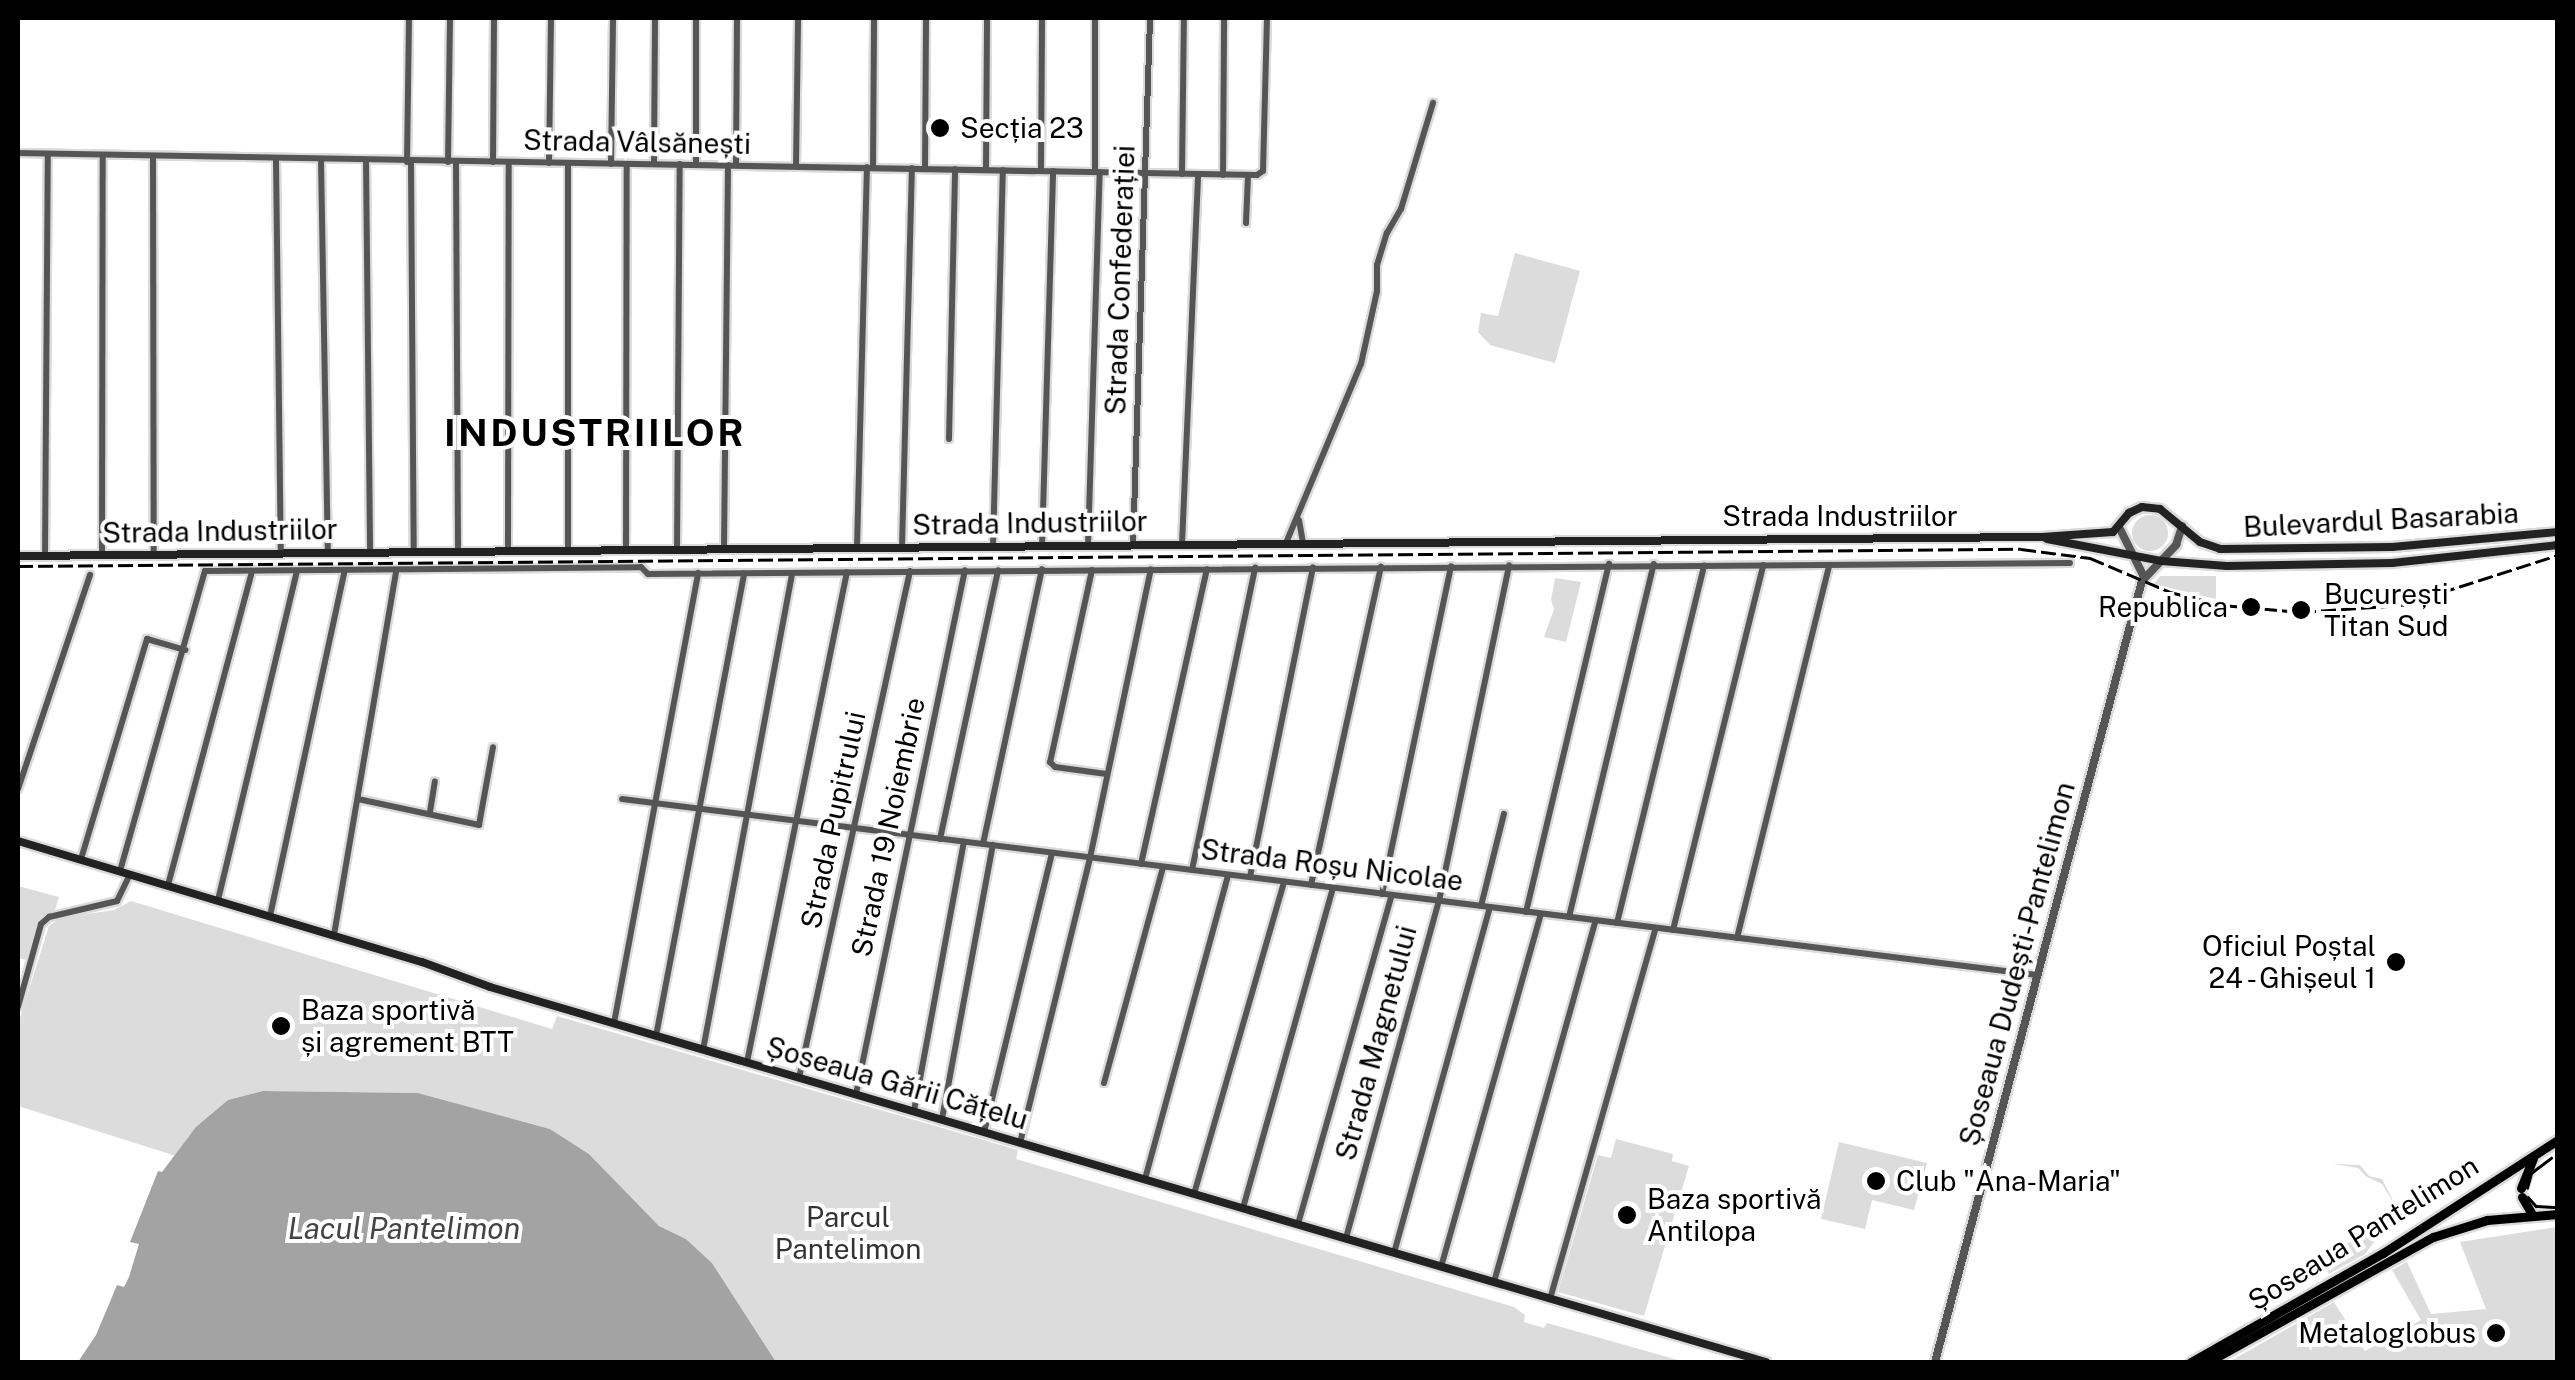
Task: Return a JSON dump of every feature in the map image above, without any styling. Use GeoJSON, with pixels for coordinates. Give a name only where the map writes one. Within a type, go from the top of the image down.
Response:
{"type":"FeatureCollection","features":[{"type":"Feature","properties":{"kind":"main road","name":"Strada Industriilor"},"geometry":{"type":"LineString","coordinates":[[18,556],[2042,538],[2120,529],[2135,510],[2160,510]]}},
{"type":"Feature","properties":{"kind":"main road","name":"Bulevardul Basarabia"},"geometry":{"type":"LineString","coordinates":[[2160,510],[2206,546],[2227,550],[2392,547],[2558,532]]}},
{"type":"Feature","properties":{"kind":"main road","name":"Strada Industriilor"},"geometry":{"type":"LineString","coordinates":[[2042,538],[2160,561]]}},
{"type":"Feature","properties":{"kind":"main road","name":"Bulevardul Basarabia"},"geometry":{"type":"LineString","coordinates":[[2160,561],[2227,566],[2376,564],[2558,545]]}},
{"type":"Feature","properties":{"kind":"main road","name":"Șoseaua Gării Cățelu"},"geometry":{"type":"LineString","coordinates":[[18,841],[614,1024],[1766,1362]]}},
{"type":"Feature","properties":{"kind":"main road","name":"Șoseaua Pantelimon"},"geometry":{"type":"LineString","coordinates":[[2191,1362],[2396,1245],[2558,1140]]}},
{"type":"Feature","properties":{"kind":"main road"},"geometry":{"type":"LineString","coordinates":[[2533,1216],[2522,1193],[2524,1173],[2538,1152]]}},
{"type":"Feature","properties":{"kind":"main road","name":"Șoseaua Pantelimon"},"geometry":{"type":"LineString","coordinates":[[2208,1362],[2433,1236],[2487,1220],[2558,1214]]}},
{"type":"Feature","properties":{"kind":"street"},"geometry":{"type":"LineString","coordinates":[[408,18],[414,552]]}},
{"type":"Feature","properties":{"kind":"street"},"geometry":{"type":"LineString","coordinates":[[450,18],[458,551]]}},
{"type":"Feature","properties":{"kind":"street"},"geometry":{"type":"LineString","coordinates":[[493,162],[494,18]]}},
{"type":"Feature","properties":{"kind":"street"},"geometry":{"type":"LineString","coordinates":[[549,163],[551,18]]}},
{"type":"Feature","properties":{"kind":"street"},"geometry":{"type":"LineString","coordinates":[[611,164],[613,18]]}},
{"type":"Feature","properties":{"kind":"street"},"geometry":{"type":"LineString","coordinates":[[654,164],[655,18]]}},
{"type":"Feature","properties":{"kind":"street"},"geometry":{"type":"LineString","coordinates":[[696,18],[696,164]]}},
{"type":"Feature","properties":{"kind":"street"},"geometry":{"type":"LineString","coordinates":[[724,549],[737,18]]}},
{"type":"Feature","properties":{"kind":"street"},"geometry":{"type":"LineString","coordinates":[[796,166],[798,18]]}},
{"type":"Feature","properties":{"kind":"street"},"geometry":{"type":"LineString","coordinates":[[857,548],[874,18]]}},
{"type":"Feature","properties":{"kind":"street"},"geometry":{"type":"LineString","coordinates":[[924,168],[926,18]]}},
{"type":"Feature","properties":{"kind":"street"},"geometry":{"type":"LineString","coordinates":[[986,170],[987,18]]}},
{"type":"Feature","properties":{"kind":"street"},"geometry":{"type":"LineString","coordinates":[[1041,171],[1042,18]]}},
{"type":"Feature","properties":{"kind":"street"},"geometry":{"type":"LineString","coordinates":[[1088,545],[1097,172],[1095,18]]}},
{"type":"Feature","properties":{"kind":"street","name":"Strada Confederației"},"geometry":{"type":"LineString","coordinates":[[1133,545],[1148,174],[1150,18]]}},
{"type":"Feature","properties":{"kind":"street"},"geometry":{"type":"LineString","coordinates":[[1182,174],[1184,18]]}},
{"type":"Feature","properties":{"kind":"street"},"geometry":{"type":"LineString","coordinates":[[1223,175],[1224,18]]}},
{"type":"Feature","properties":{"kind":"street"},"geometry":{"type":"LineString","coordinates":[[1246,223],[1253,175],[1262,171],[1266,18]]}},
{"type":"Feature","properties":{"kind":"street"},"geometry":{"type":"LineString","coordinates":[[1286,543],[1361,364],[1378,290],[1377,265],[1386,233],[1401,209],[1432,104]]}},
{"type":"Feature","properties":{"kind":"street","name":"Strada Vâlsănești"},"geometry":{"type":"LineString","coordinates":[[18,153],[1253,175]]}},
{"type":"Feature","properties":{"kind":"street"},"geometry":{"type":"LineString","coordinates":[[46,555],[48,154]]}},
{"type":"Feature","properties":{"kind":"street"},"geometry":{"type":"LineString","coordinates":[[102,156],[102,555]]}},
{"type":"Feature","properties":{"kind":"street"},"geometry":{"type":"LineString","coordinates":[[153,157],[154,554]]}},
{"type":"Feature","properties":{"kind":"street"},"geometry":{"type":"LineString","coordinates":[[276,160],[281,553]]}},
{"type":"Feature","properties":{"kind":"street"},"geometry":{"type":"LineString","coordinates":[[321,160],[328,553]]}},
{"type":"Feature","properties":{"kind":"street"},"geometry":{"type":"LineString","coordinates":[[366,161],[370,552]]}},
{"type":"Feature","properties":{"kind":"street"},"geometry":{"type":"LineString","coordinates":[[508,551],[509,163]]}},
{"type":"Feature","properties":{"kind":"street"},"geometry":{"type":"LineString","coordinates":[[568,164],[568,550]]}},
{"type":"Feature","properties":{"kind":"street"},"geometry":{"type":"LineString","coordinates":[[626,550],[627,164]]}},
{"type":"Feature","properties":{"kind":"street"},"geometry":{"type":"LineString","coordinates":[[677,549],[680,164]]}},
{"type":"Feature","properties":{"kind":"street"},"geometry":{"type":"LineString","coordinates":[[902,547],[912,168]]}},
{"type":"Feature","properties":{"kind":"street"},"geometry":{"type":"LineString","coordinates":[[949,439],[955,169]]}},
{"type":"Feature","properties":{"kind":"street"},"geometry":{"type":"LineString","coordinates":[[994,546],[1003,170]]}},
{"type":"Feature","properties":{"kind":"street"},"geometry":{"type":"LineString","coordinates":[[1042,546],[1053,171]]}},
{"type":"Feature","properties":{"kind":"street"},"geometry":{"type":"LineString","coordinates":[[1182,544],[1198,174]]}},
{"type":"Feature","properties":{"kind":"street"},"geometry":{"type":"LineString","coordinates":[[1299,519],[1304,543]]}},
{"type":"Feature","properties":{"kind":"street","name":"Șoseaua Dudești-Pantelimon"},"geometry":{"type":"LineString","coordinates":[[1934,1362],[2144,577],[2176,545],[2182,526]]}},
{"type":"Feature","properties":{"kind":"street"},"geometry":{"type":"LineString","coordinates":[[2120,529],[2144,577]]}},
{"type":"Feature","properties":{"kind":"street"},"geometry":{"type":"LineString","coordinates":[[120,871],[206,571],[344,573],[640,567],[648,574],[698,574],[1610,564],[2070,564]]}},
{"type":"Feature","properties":{"kind":"street"},"geometry":{"type":"LineString","coordinates":[[1526,912],[1610,564]]}},
{"type":"Feature","properties":{"kind":"street"},"geometry":{"type":"LineString","coordinates":[[1569,917],[1654,564]]}},
{"type":"Feature","properties":{"kind":"street"},"geometry":{"type":"LineString","coordinates":[[1616,923],[1704,564]]}},
{"type":"Feature","properties":{"kind":"street"},"geometry":{"type":"LineString","coordinates":[[1673,930],[1763,565]]}},
{"type":"Feature","properties":{"kind":"street"},"geometry":{"type":"LineString","coordinates":[[1737,938],[1829,565]]}},
{"type":"Feature","properties":{"kind":"street"},"geometry":{"type":"LineString","coordinates":[[1382,894],[1451,566]]}},
{"type":"Feature","properties":{"kind":"street","name":"Strada Magnetului"},"geometry":{"type":"LineString","coordinates":[[1346,1238],[1439,901],[1509,566]]}},
{"type":"Feature","properties":{"kind":"street"},"geometry":{"type":"LineString","coordinates":[[1311,885],[1381,567]]}},
{"type":"Feature","properties":{"kind":"street"},"geometry":{"type":"LineString","coordinates":[[1192,870],[1255,568]]}},
{"type":"Feature","properties":{"kind":"street"},"geometry":{"type":"LineString","coordinates":[[1250,878],[1314,568]]}},
{"type":"Feature","properties":{"kind":"street"},"geometry":{"type":"LineString","coordinates":[[1020,1142],[1090,858],[1151,569]]}},
{"type":"Feature","properties":{"kind":"street"},"geometry":{"type":"LineString","coordinates":[[1141,864],[1207,569]]}},
{"type":"Feature","properties":{"kind":"street","name":"Strada 19 Noiembrie"},"geometry":{"type":"LineString","coordinates":[[856,1094],[966,570]]}},
{"type":"Feature","properties":{"kind":"street"},"geometry":{"type":"LineString","coordinates":[[940,839],[998,570]]}},
{"type":"Feature","properties":{"kind":"street"},"geometry":{"type":"LineString","coordinates":[[982,844],[1042,570]]}},
{"type":"Feature","properties":{"kind":"street"},"geometry":{"type":"LineString","coordinates":[[1092,570],[1050,762],[1055,767],[1107,774]]}},
{"type":"Feature","properties":{"kind":"street","name":"Strada Pupitrului"},"geometry":{"type":"LineString","coordinates":[[800,1078],[910,571]]}},
{"type":"Feature","properties":{"kind":"street"},"geometry":{"type":"LineString","coordinates":[[168,885],[252,572]]}},
{"type":"Feature","properties":{"kind":"street"},"geometry":{"type":"LineString","coordinates":[[218,900],[296,572]]}},
{"type":"Feature","properties":{"kind":"street"},"geometry":{"type":"LineString","coordinates":[[334,935],[396,572]]}},
{"type":"Feature","properties":{"kind":"street"},"geometry":{"type":"LineString","coordinates":[[703,1050],[792,572]]}},
{"type":"Feature","properties":{"kind":"street"},"geometry":{"type":"LineString","coordinates":[[747,1062],[847,572]]}},
{"type":"Feature","properties":{"kind":"street"},"geometry":{"type":"LineString","coordinates":[[270,916],[344,573]]}},
{"type":"Feature","properties":{"kind":"street"},"geometry":{"type":"LineString","coordinates":[[656,1036],[744,573]]}},
{"type":"Feature","properties":{"kind":"street"},"geometry":{"type":"LineString","coordinates":[[614,1024],[698,574]]}},
{"type":"Feature","properties":{"kind":"street"},"geometry":{"type":"LineString","coordinates":[[18,789],[90,575]]}},
{"type":"Feature","properties":{"kind":"street"},"geometry":{"type":"LineString","coordinates":[[81,860],[147,639],[184,650]]}},
{"type":"Feature","properties":{"kind":"street"},"geometry":{"type":"LineString","coordinates":[[358,799],[479,825],[494,747]]}},
{"type":"Feature","properties":{"kind":"street"},"geometry":{"type":"LineString","coordinates":[[430,812],[434,781]]}},
{"type":"Feature","properties":{"kind":"street","name":"Strada Roșu Nicolae"},"geometry":{"type":"LineString","coordinates":[[622,799],[2037,975]]}},
{"type":"Feature","properties":{"kind":"street"},"geometry":{"type":"LineString","coordinates":[[1394,1253],[1485,907],[1504,814]]}},
{"type":"Feature","properties":{"kind":"street"},"geometry":{"type":"LineString","coordinates":[[914,1111],[964,842]]}},
{"type":"Feature","properties":{"kind":"street"},"geometry":{"type":"LineString","coordinates":[[942,1119],[993,846]]}},
{"type":"Feature","properties":{"kind":"street"},"geometry":{"type":"LineString","coordinates":[[984,1132],[1052,853]]}},
{"type":"Feature","properties":{"kind":"street"},"geometry":{"type":"LineString","coordinates":[[1104,1083],[1163,866]]}},
{"type":"Feature","properties":{"kind":"street"},"geometry":{"type":"LineString","coordinates":[[18,1007],[41,924],[49,917],[116,901],[130,874]]}},
{"type":"Feature","properties":{"kind":"street"},"geometry":{"type":"LineString","coordinates":[[1145,1179],[1228,874]]}},
{"type":"Feature","properties":{"kind":"street"},"geometry":{"type":"LineString","coordinates":[[1194,1194],[1284,882]]}},
{"type":"Feature","properties":{"kind":"street"},"geometry":{"type":"LineString","coordinates":[[1243,1208],[1333,888]]}},
{"type":"Feature","properties":{"kind":"street"},"geometry":{"type":"LineString","coordinates":[[1298,1224],[1392,895]]}},
{"type":"Feature","properties":{"kind":"street"},"geometry":{"type":"LineString","coordinates":[[1441,1267],[1541,914]]}},
{"type":"Feature","properties":{"kind":"street"},"geometry":{"type":"LineString","coordinates":[[1494,1282],[1596,920]]}},
{"type":"Feature","properties":{"kind":"street"},"geometry":{"type":"LineString","coordinates":[[1550,1299],[1656,928]]}},
{"type":"Feature","properties":{"kind":"green space"},"geometry":{"type":"Polygon","coordinates":[[[1515,253],[1580,271],[1555,363],[1490,345],[1478,332],[1481,313],[1498,316],[1515,253]]]}},
{"type":"Feature","properties":{"kind":"green space"},"geometry":{"type":"Polygon","coordinates":[[[2150,515],[2163,520],[2168,533],[2163,546],[2150,551],[2137,546],[2132,533],[2137,520],[2150,515]]]}},
{"type":"Feature","properties":{"kind":"green space"},"geometry":{"type":"Polygon","coordinates":[[[2160,576],[2216,576],[2216,599],[2154,584],[2160,576]]]}},
{"type":"Feature","properties":{"kind":"green space"},"geometry":{"type":"Polygon","coordinates":[[[1555,578],[1581,582],[1566,642],[1544,637],[1554,609],[1551,600],[1555,578]]]}},
{"type":"Feature","properties":{"kind":"green space"},"geometry":{"type":"Polygon","coordinates":[[[18,886],[59,897],[55,910],[41,916],[27,960],[18,958],[18,886]]]}},
{"type":"Feature","properties":{"kind":"green space","name":"Parcul Pantelimon"},"geometry":{"type":"Polygon","coordinates":[[[131,901],[552,1029],[557,1016],[1018,1150],[1016,1159],[1514,1307],[1525,1315],[1524,1322],[1544,1328],[1547,1323],[1685,1362],[776,1362],[712,1263],[686,1239],[659,1226],[589,1154],[550,1129],[418,1093],[263,1091],[228,1100],[176,1156],[18,1106],[18,1024],[49,926],[60,918],[114,910],[131,901]]]}},
{"type":"Feature","properties":{"kind":"green space","name":"Baza sportivă Antilopa"},"geometry":{"type":"Polygon","coordinates":[[[1616,1139],[1673,1154],[1672,1161],[1689,1166],[1644,1316],[1558,1292],[1598,1155],[1611,1158],[1616,1139]]]}},
{"type":"Feature","properties":{"kind":"green space","name":"Club \"Ana-Maria\""},"geometry":{"type":"Polygon","coordinates":[[[1839,1142],[1927,1163],[1914,1210],[1872,1200],[1865,1229],[1821,1219],[1839,1142]]]}},
{"type":"Feature","properties":{"kind":"green space"},"geometry":{"type":"Polygon","coordinates":[[[2333,1164],[2360,1165],[2369,1176],[2382,1179],[2398,1210],[2365,1254],[2329,1274],[2321,1260],[2390,1216],[2395,1205],[2382,1184],[2367,1177],[2358,1168],[2333,1164]]]}},
{"type":"Feature","properties":{"kind":"green space"},"geometry":{"type":"Polygon","coordinates":[[[2557,1227],[2557,1362],[2229,1362],[2334,1302],[2365,1351],[2421,1320],[2392,1270],[2407,1262],[2431,1314],[2486,1309],[2460,1242],[2557,1227]]]}},
{"type":"Feature","properties":{"kind":"water","name":"Lacul Pantelimon"},"geometry":{"type":"Polygon","coordinates":[[[263,1091],[418,1093],[550,1129],[589,1154],[659,1226],[686,1239],[712,1263],[776,1362],[78,1362],[96,1335],[117,1285],[124,1287],[129,1277],[139,1244],[130,1242],[158,1171],[162,1172],[196,1127],[228,1100],[263,1091]]]}},
{"type":"Feature","properties":{"kind":"tram line"},"geometry":{"type":"LineString","coordinates":[[2527,1188],[2531,1173],[2551,1158]]}},
{"type":"Feature","properties":{"kind":"tram line"},"geometry":{"type":"LineString","coordinates":[[2528,1197],[2536,1206],[2558,1207]]}},
{"type":"Feature","properties":{"kind":"railway"},"geometry":{"type":"LineString","coordinates":[[18,566],[2021,549],[2090,558],[2170,592],[2222,605],[2301,612],[2402,605],[2558,555]]}},
{"type":"Feature","properties":{"kind":"place","name":"Secția 23"},"geometry":{"type":"Point","coordinates":[940,128]}},
{"type":"Feature","properties":{"kind":"place","name":"Republica"},"geometry":{"type":"Point","coordinates":[2251,607]}},
{"type":"Feature","properties":{"kind":"place","name":"București Titan Sud"},"geometry":{"type":"Point","coordinates":[2301,610]}},
{"type":"Feature","properties":{"kind":"place","name":"Oficiul Poștal 24 - Ghișeul 1"},"geometry":{"type":"Point","coordinates":[2396,962]}},
{"type":"Feature","properties":{"kind":"place","name":"Baza sportivă și agrement BTT"},"geometry":{"type":"Point","coordinates":[281,1026]}},
{"type":"Feature","properties":{"kind":"place","name":"Club \"Ana-Maria\""},"geometry":{"type":"Point","coordinates":[1876,1181]}},
{"type":"Feature","properties":{"kind":"place","name":"Baza sportivă Antilopa"},"geometry":{"type":"Point","coordinates":[1627,1215]}},
{"type":"Feature","properties":{"kind":"place","name":"Metaloglobus"},"geometry":{"type":"Point","coordinates":[2496,1333]}},
{"type":"Feature","properties":{"kind":"district","name":"INDUSTRIILOR"},"geometry":{"type":"Point","coordinates":[595,433]}}]}
